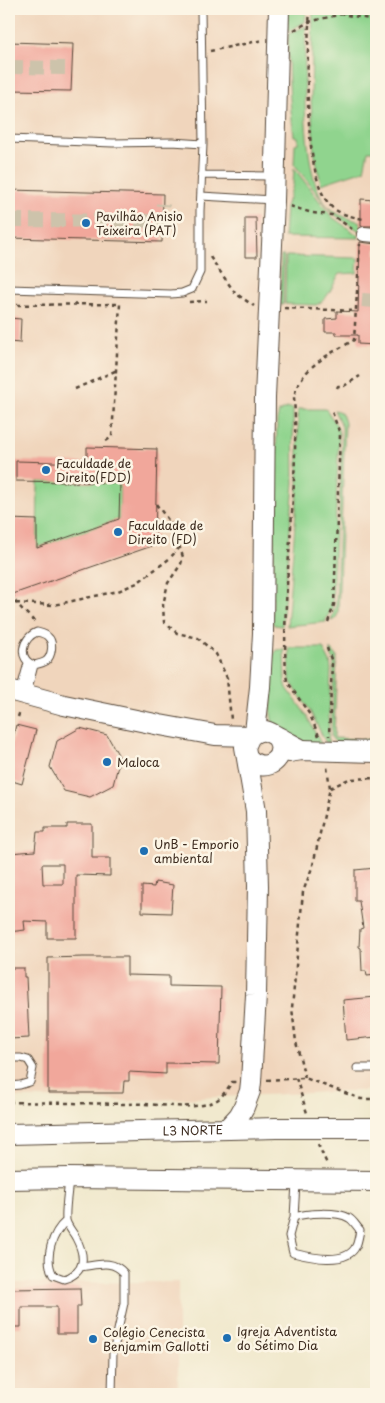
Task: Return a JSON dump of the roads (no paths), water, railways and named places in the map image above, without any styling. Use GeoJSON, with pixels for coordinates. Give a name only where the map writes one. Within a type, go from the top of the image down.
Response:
{"type":"FeatureCollection","features":[{"type":"Feature","properties":{"kind":"street"},"geometry":{"type":"LineString","coordinates":[[227,1129],[239,1116],[250,1091],[256,995],[258,904],[253,744],[260,687],[263,633],[265,397],[274,200],[279,9]]}},
{"type":"Feature","properties":{"kind":"street"},"geometry":{"type":"LineString","coordinates":[[19,698],[253,744],[325,752],[376,752]]}},
{"type":"Feature","properties":{"kind":"street"},"geometry":{"type":"LineString","coordinates":[[250,1091],[256,1107],[263,1118],[276,1128]]}},
{"type":"Feature","properties":{"kind":"street","name":"L3 NORTE"},"geometry":{"type":"LineString","coordinates":[[9,1134],[276,1128],[376,1128]]}},
{"type":"Feature","properties":{"kind":"street"},"geometry":{"type":"LineString","coordinates":[[9,1179],[296,1179],[376,1181]]}},
{"type":"Feature","properties":{"kind":"lane"},"geometry":{"type":"LineString","coordinates":[[9,289],[182,294],[192,289],[200,272],[203,144],[201,9]]}},
{"type":"Feature","properties":{"kind":"lane"},"geometry":{"type":"LineString","coordinates":[[9,139],[203,144]]}},
{"type":"Feature","properties":{"kind":"lane"},"geometry":{"type":"LineString","coordinates":[[202,175],[274,176]]}},
{"type":"Feature","properties":{"kind":"lane"},"geometry":{"type":"LineString","coordinates":[[201,196],[274,200]]}},
{"type":"Feature","properties":{"kind":"lane"},"geometry":{"type":"LineString","coordinates":[[41,633],[51,641],[51,652],[46,660],[31,664],[24,656],[24,642],[31,634],[41,633]]}},
{"type":"Feature","properties":{"kind":"lane"},"geometry":{"type":"LineString","coordinates":[[19,698],[31,664]]}},
{"type":"Feature","properties":{"kind":"lane"},"geometry":{"type":"LineString","coordinates":[[9,1058],[28,1060],[33,1068],[30,1082],[9,1086]]}},
{"type":"Feature","properties":{"kind":"lane"},"geometry":{"type":"LineString","coordinates":[[357,1068],[376,1068]]}},
{"type":"Feature","properties":{"kind":"lane"},"geometry":{"type":"LineString","coordinates":[[66,1221],[52,1243],[49,1254],[49,1269],[53,1275],[64,1279],[77,1273],[83,1258],[81,1249],[66,1221],[69,1178]]}},
{"type":"Feature","properties":{"kind":"lane"},"geometry":{"type":"LineString","coordinates":[[294,1217],[307,1213],[330,1214],[349,1218],[360,1230],[356,1248],[344,1258],[314,1258],[293,1253],[289,1236],[294,1217],[296,1179]]}},
{"type":"Feature","properties":{"kind":"lane"},"geometry":{"type":"LineString","coordinates":[[81,1267],[110,1264],[119,1266],[124,1273],[124,1303],[113,1353],[112,1394]]}},
{"type":"Feature","properties":{"kind":"tunnel"},"geometry":{"type":"LineString","coordinates":[[9,67],[65,68],[69,71]]}},
{"type":"Feature","properties":{"kind":"tunnel"},"geometry":{"type":"LineString","coordinates":[[9,220],[162,221],[163,204]]}},
{"type":"Feature","properties":{"kind":"tunnel"},"geometry":{"type":"LineString","coordinates":[[362,300],[376,301]]}},
{"type":"Feature","properties":{"kind":"place","name":"Pavilhão Anisio Teixeira (PAT)"},"geometry":{"type":"Point","coordinates":[86,223]}},
{"type":"Feature","properties":{"kind":"place","name":"Faculdade de Direito(FDD)"},"geometry":{"type":"Point","coordinates":[46,470]}},
{"type":"Feature","properties":{"kind":"place","name":"Faculdade de Direito (FD)"},"geometry":{"type":"Point","coordinates":[118,532]}},
{"type":"Feature","properties":{"kind":"place","name":"Maloca"},"geometry":{"type":"Point","coordinates":[107,762]}},
{"type":"Feature","properties":{"kind":"place","name":"UnB - Emporio ambiental"},"geometry":{"type":"Point","coordinates":[144,851]}},
{"type":"Feature","properties":{"kind":"place","name":"Igreja Adventista do Sétimo Dia"},"geometry":{"type":"Point","coordinates":[227,1338]}},
{"type":"Feature","properties":{"kind":"place","name":"Colégio Cenecista Benjamim Gallotti"},"geometry":{"type":"Point","coordinates":[93,1339]}}]}
